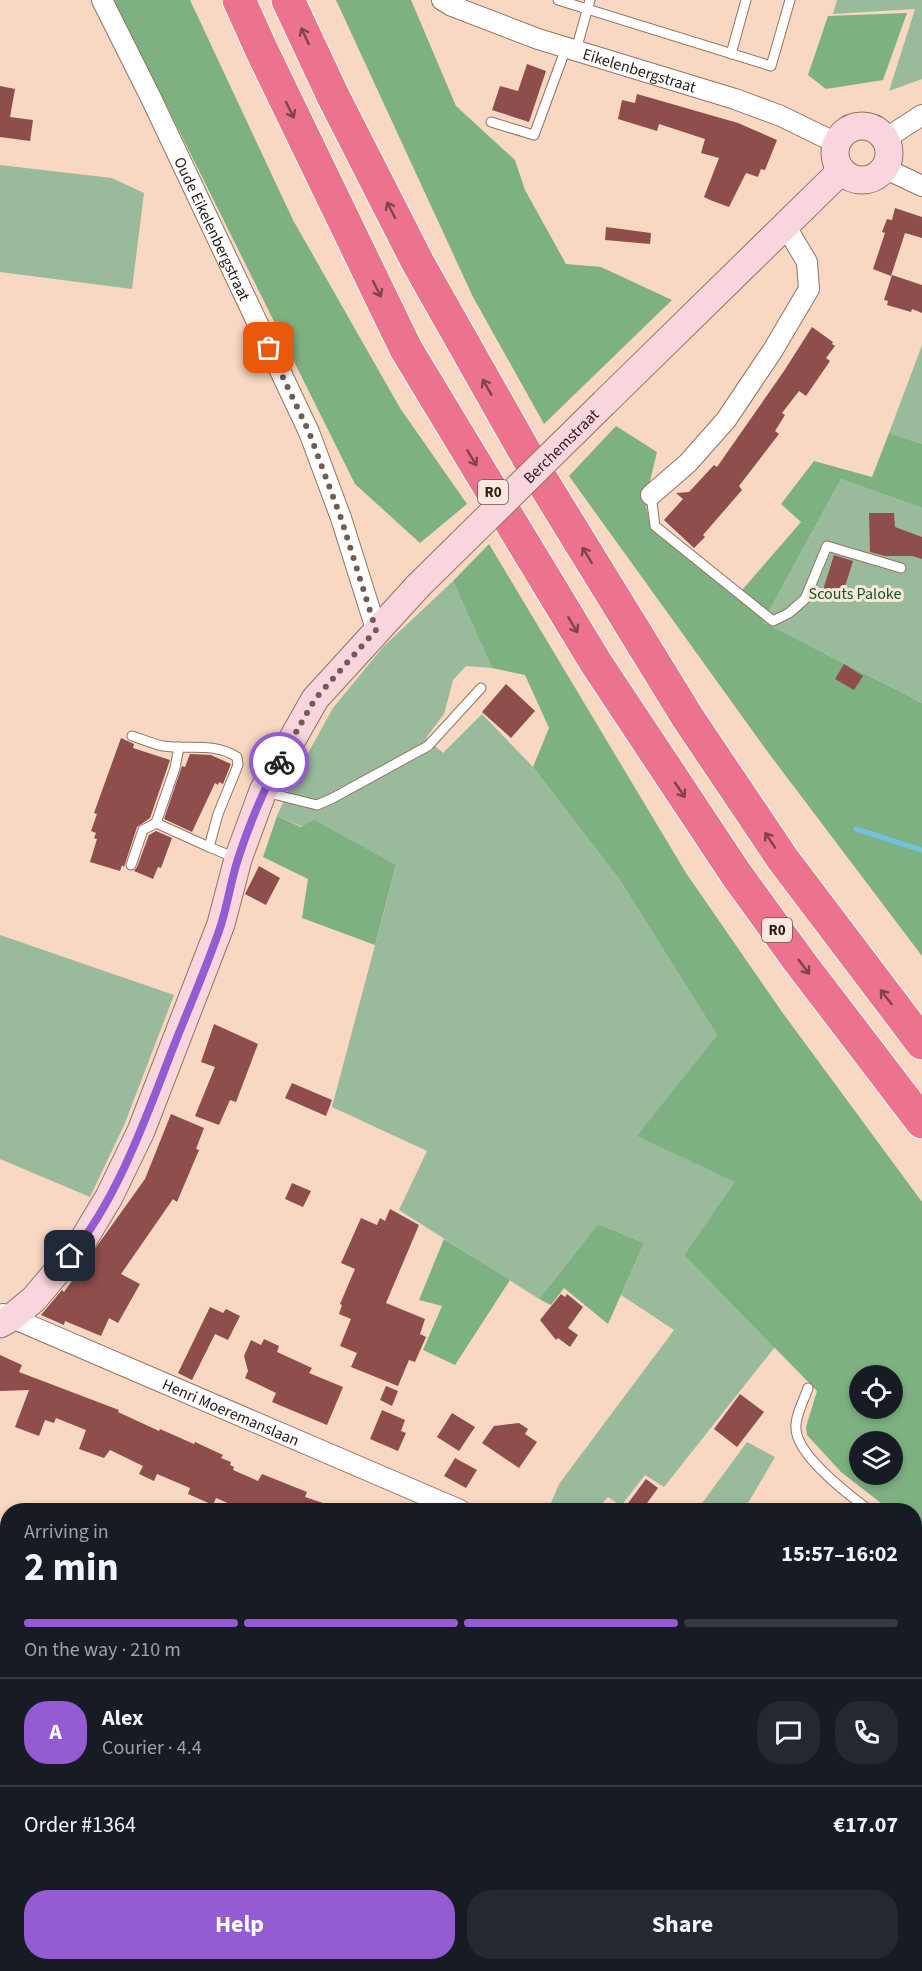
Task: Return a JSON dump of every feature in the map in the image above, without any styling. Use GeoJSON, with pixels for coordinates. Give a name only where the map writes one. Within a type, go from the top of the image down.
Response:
{"type":"FeatureCollection","features":[{"type":"Feature","properties":{"kind":"highway","name":"R0"},"geometry":{"type":"LineString","coordinates":[[239,0],[406,349],[596,663],[736,874],[920,1125]]}},
{"type":"Feature","properties":{"kind":"highway"},"geometry":{"type":"LineString","coordinates":[[288,0],[333,96],[418,263],[548,491],[688,718],[782,858],[922,1043]]}},
{"type":"Feature","properties":{"kind":"street","name":"Oude Eikelenbergstraat"},"geometry":{"type":"LineString","coordinates":[[102,0],[151,98],[309,432],[341,518],[376,630]]}},
{"type":"Feature","properties":{"kind":"street","name":"Eikelenbergstraat"},"geometry":{"type":"LineString","coordinates":[[442,0],[538,39],[735,99],[781,116],[836,143]]}},
{"type":"Feature","properties":{"kind":"street"},"geometry":{"type":"LineString","coordinates":[[885,139],[922,115]]}},
{"type":"Feature","properties":{"kind":"street"},"geometry":{"type":"LineString","coordinates":[[862,126],[872,128],[885,139],[889,151],[888,161],[879,174],[869,179],[855,179],[841,171],[835,154],[836,143],[842,135],[852,128],[862,126]]}},
{"type":"Feature","properties":{"kind":"street"},"geometry":{"type":"LineString","coordinates":[[884,168],[922,186]]}},
{"type":"Feature","properties":{"kind":"street","name":"Berchemstraat"},"geometry":{"type":"LineString","coordinates":[[4,1318],[34,1299],[82,1242],[113,1187],[141,1131],[221,924],[238,859],[263,791],[315,699],[418,586],[841,171]]}},
{"type":"Feature","properties":{"kind":"street"},"geometry":{"type":"LineString","coordinates":[[651,495],[688,463],[726,420],[773,350],[809,289],[807,262],[785,225]]}},
{"type":"Feature","properties":{"kind":"street","name":"Henri Moeremanslaan"},"geometry":{"type":"LineString","coordinates":[[4,1318],[443,1503]]}},
{"type":"Feature","properties":{"kind":"lane"},"geometry":{"type":"LineString","coordinates":[[558,0],[588,4],[771,66],[790,0]]}},
{"type":"Feature","properties":{"kind":"lane"},"geometry":{"type":"LineString","coordinates":[[731,54],[746,0]]}},
{"type":"Feature","properties":{"kind":"lane"},"geometry":{"type":"LineString","coordinates":[[491,122],[534,135],[588,4]]}},
{"type":"Feature","properties":{"kind":"lane"},"geometry":{"type":"LineString","coordinates":[[651,495],[656,526],[773,621],[789,613],[805,599],[827,546],[901,568]]}},
{"type":"Feature","properties":{"kind":"lane"},"geometry":{"type":"LineString","coordinates":[[263,791],[317,805],[331,799],[428,746],[481,688]]}},
{"type":"Feature","properties":{"kind":"lane"},"geometry":{"type":"LineString","coordinates":[[132,736],[162,746],[215,748],[228,751],[237,757],[238,765],[218,814],[209,847]]}},
{"type":"Feature","properties":{"kind":"lane"},"geometry":{"type":"LineString","coordinates":[[130,865],[143,830],[156,823],[175,768],[179,747]]}},
{"type":"Feature","properties":{"kind":"lane"},"geometry":{"type":"LineString","coordinates":[[156,823],[238,859]]}},
{"type":"Feature","properties":{"kind":"lane"},"geometry":{"type":"LineString","coordinates":[[807,1388],[795,1426],[797,1440],[831,1481],[860,1503]]}},
{"type":"Feature","properties":{"kind":"green space"},"geometry":{"type":"Polygon","coordinates":[[[114,0],[190,0],[293,220],[400,408],[467,504],[420,543],[355,484],[114,0]]]}},
{"type":"Feature","properties":{"kind":"green space"},"geometry":{"type":"Polygon","coordinates":[[[336,0],[411,0],[456,106],[515,160],[525,190],[566,264],[601,267],[672,300],[544,424],[473,297],[336,0]]]}},
{"type":"Feature","properties":{"kind":"green space"},"geometry":{"type":"Polygon","coordinates":[[[837,0],[922,0],[922,79],[889,91],[915,9],[833,14],[837,0]]]}},
{"type":"Feature","properties":{"kind":"green space"},"geometry":{"type":"Polygon","coordinates":[[[907,13],[883,80],[826,89],[808,75],[828,16],[907,13]]]}},
{"type":"Feature","properties":{"kind":"green space"},"geometry":{"type":"Polygon","coordinates":[[[0,165],[112,178],[144,193],[132,289],[0,272],[0,165]]]}},
{"type":"Feature","properties":{"kind":"green space"},"geometry":{"type":"Polygon","coordinates":[[[922,345],[922,444],[889,433],[922,345]]]}},
{"type":"Feature","properties":{"kind":"green space"},"geometry":{"type":"Polygon","coordinates":[[[616,426],[657,452],[645,502],[652,530],[736,597],[801,522],[781,504],[814,461],[872,477],[889,433],[922,444],[922,508],[841,479],[763,622],[922,703],[922,956],[770,755],[569,476],[616,426]]]}},
{"type":"Feature","properties":{"kind":"green space","name":"Scouts Paloke"},"geometry":{"type":"Polygon","coordinates":[[[841,479],[922,508],[922,703],[763,622],[841,479]]]}},
{"type":"Feature","properties":{"kind":"green space"},"geometry":{"type":"Polygon","coordinates":[[[489,544],[686,873],[782,1012],[922,1202],[922,1503],[881,1503],[858,1485],[903,1485],[903,1431],[849,1431],[849,1478],[841,1472],[807,1435],[806,1427],[817,1391],[684,1255],[735,1182],[637,1136],[717,1035],[619,879],[533,767],[549,728],[525,675],[492,668],[453,581],[489,544]]]}},
{"type":"Feature","properties":{"kind":"green space"},"geometry":{"type":"Polygon","coordinates":[[[453,581],[492,668],[466,666],[453,680],[444,714],[426,738],[443,753],[482,714],[533,767],[619,879],[717,1035],[638,1136],[736,1182],[684,1255],[775,1347],[664,1487],[645,1475],[623,1503],[617,1503],[608,1497],[603,1503],[551,1503],[559,1484],[674,1330],[621,1295],[644,1243],[598,1224],[539,1299],[399,1210],[427,1151],[332,1107],[396,866],[277,816],[292,782],[333,708],[383,647],[453,581]]]}},
{"type":"Feature","properties":{"kind":"green space"},"geometry":{"type":"Polygon","coordinates":[[[277,816],[301,827],[314,820],[396,865],[375,945],[302,918],[308,879],[263,857],[277,816]]]}},
{"type":"Feature","properties":{"kind":"green space"},"geometry":{"type":"Polygon","coordinates":[[[0,935],[174,995],[125,1123],[90,1197],[0,1159],[0,935]]]}},
{"type":"Feature","properties":{"kind":"green space"},"geometry":{"type":"Polygon","coordinates":[[[598,1224],[644,1243],[608,1324],[564,1288],[551,1305],[539,1299],[598,1224]]]}},
{"type":"Feature","properties":{"kind":"green space"},"geometry":{"type":"Polygon","coordinates":[[[444,1239],[510,1280],[455,1365],[423,1350],[442,1306],[419,1300],[444,1239]]]}},
{"type":"Feature","properties":{"kind":"green space"},"geometry":{"type":"Polygon","coordinates":[[[747,1442],[775,1457],[748,1503],[702,1503],[747,1442]]]}},
{"type":"Feature","properties":{"kind":"building"},"geometry":{"type":"Polygon","coordinates":[[[527,64],[546,71],[529,122],[492,110],[500,86],[518,91],[527,64]]]}},
{"type":"Feature","properties":{"kind":"building"},"geometry":{"type":"Polygon","coordinates":[[[0,86],[15,89],[10,117],[33,120],[30,141],[0,137],[0,86]]]}},
{"type":"Feature","properties":{"kind":"building"},"geometry":{"type":"Polygon","coordinates":[[[637,94],[738,123],[777,140],[765,170],[761,169],[758,177],[746,173],[729,207],[704,197],[719,158],[701,153],[705,139],[659,124],[657,131],[618,119],[622,100],[635,103],[637,94]]]}},
{"type":"Feature","properties":{"kind":"building"},"geometry":{"type":"Polygon","coordinates":[[[895,208],[922,217],[922,238],[905,233],[891,276],[873,269],[885,233],[882,232],[887,219],[892,220],[895,208]]]}},
{"type":"Feature","properties":{"kind":"building"},"geometry":{"type":"Polygon","coordinates":[[[606,227],[651,233],[650,244],[605,240],[606,227]]]}},
{"type":"Feature","properties":{"kind":"building"},"geometry":{"type":"Polygon","coordinates":[[[892,275],[922,285],[922,313],[887,305],[888,301],[884,300],[892,275]]]}},
{"type":"Feature","properties":{"kind":"building"},"geometry":{"type":"Polygon","coordinates":[[[812,327],[833,342],[835,346],[826,358],[830,361],[806,396],[799,391],[782,413],[785,415],[775,431],[779,434],[739,486],[742,490],[694,548],[664,520],[683,499],[676,493],[689,492],[714,465],[717,467],[812,327]]]}},
{"type":"Feature","properties":{"kind":"building"},"geometry":{"type":"Polygon","coordinates":[[[869,513],[894,513],[895,527],[922,537],[922,559],[912,556],[885,556],[870,552],[869,513]]]}},
{"type":"Feature","properties":{"kind":"building"},"geometry":{"type":"Polygon","coordinates":[[[834,555],[853,561],[842,596],[823,590],[834,555]]]}},
{"type":"Feature","properties":{"kind":"building"},"geometry":{"type":"Polygon","coordinates":[[[844,664],[863,676],[854,690],[835,679],[844,664]]]}},
{"type":"Feature","properties":{"kind":"building"},"geometry":{"type":"Polygon","coordinates":[[[506,684],[535,711],[511,738],[482,712],[506,684]]]}},
{"type":"Feature","properties":{"kind":"building"},"geometry":{"type":"Polygon","coordinates":[[[121,738],[134,744],[133,748],[170,760],[150,818],[137,827],[124,867],[122,865],[120,871],[90,862],[97,839],[94,838],[96,833],[91,831],[97,814],[94,813],[121,738]]]}},
{"type":"Feature","properties":{"kind":"building"},"geometry":{"type":"Polygon","coordinates":[[[190,754],[211,755],[231,764],[223,784],[215,783],[192,832],[164,819],[182,766],[185,767],[190,754]]]}},
{"type":"Feature","properties":{"kind":"building"},"geometry":{"type":"Polygon","coordinates":[[[156,831],[172,838],[161,868],[158,867],[153,879],[134,871],[149,835],[156,831]]]}},
{"type":"Feature","properties":{"kind":"building"},"geometry":{"type":"Polygon","coordinates":[[[259,866],[280,878],[266,905],[245,894],[259,866]]]}},
{"type":"Feature","properties":{"kind":"building"},"geometry":{"type":"Polygon","coordinates":[[[214,1024],[258,1044],[236,1102],[230,1100],[219,1125],[195,1116],[215,1067],[201,1062],[214,1024]]]}},
{"type":"Feature","properties":{"kind":"building"},"geometry":{"type":"Polygon","coordinates":[[[292,1083],[332,1100],[326,1116],[285,1098],[292,1083]]]}},
{"type":"Feature","properties":{"kind":"building"},"geometry":{"type":"Polygon","coordinates":[[[171,1114],[204,1128],[196,1149],[199,1150],[177,1202],[173,1199],[121,1274],[140,1284],[118,1323],[109,1318],[101,1336],[65,1321],[64,1325],[41,1315],[62,1290],[64,1292],[145,1179],[171,1114]]]}},
{"type":"Feature","properties":{"kind":"building"},"geometry":{"type":"Polygon","coordinates":[[[292,1183],[311,1191],[303,1207],[285,1199],[292,1183]]]}},
{"type":"Feature","properties":{"kind":"building"},"geometry":{"type":"Polygon","coordinates":[[[390,1209],[419,1225],[386,1303],[425,1319],[420,1334],[426,1337],[415,1362],[409,1360],[398,1386],[351,1367],[357,1353],[340,1346],[351,1319],[339,1314],[342,1305],[340,1304],[355,1269],[341,1263],[361,1218],[377,1225],[380,1218],[385,1221],[390,1209]]]}},
{"type":"Feature","properties":{"kind":"building"},"geometry":{"type":"Polygon","coordinates":[[[561,1294],[565,1297],[567,1294],[583,1307],[568,1328],[578,1335],[570,1347],[558,1338],[556,1340],[540,1320],[561,1294]]]}},
{"type":"Feature","properties":{"kind":"building"},"geometry":{"type":"Polygon","coordinates":[[[210,1307],[223,1313],[226,1309],[240,1316],[228,1340],[215,1334],[192,1380],[178,1373],[210,1307]]]}},
{"type":"Feature","properties":{"kind":"building"},"geometry":{"type":"Polygon","coordinates":[[[264,1339],[279,1346],[277,1352],[312,1368],[309,1373],[343,1387],[327,1425],[272,1402],[276,1393],[245,1378],[248,1371],[244,1356],[251,1340],[261,1345],[264,1339]]]}},
{"type":"Feature","properties":{"kind":"building"},"geometry":{"type":"Polygon","coordinates":[[[0,1355],[22,1365],[19,1372],[119,1410],[118,1412],[159,1431],[160,1429],[194,1444],[195,1442],[223,1455],[221,1458],[231,1462],[233,1470],[258,1481],[262,1474],[307,1492],[305,1497],[323,1503],[228,1503],[216,1498],[214,1503],[208,1503],[188,1494],[190,1488],[157,1474],[154,1481],[139,1474],[143,1466],[110,1450],[104,1458],[79,1449],[86,1430],[56,1418],[54,1423],[45,1420],[39,1436],[15,1427],[29,1390],[0,1391],[0,1355]]]}},
{"type":"Feature","properties":{"kind":"building"},"geometry":{"type":"Polygon","coordinates":[[[386,1386],[398,1391],[392,1406],[380,1400],[386,1386]]]}},
{"type":"Feature","properties":{"kind":"building"},"geometry":{"type":"Polygon","coordinates":[[[740,1394],[764,1412],[737,1447],[714,1429],[740,1394]]]}},
{"type":"Feature","properties":{"kind":"building"},"geometry":{"type":"Polygon","coordinates":[[[382,1410],[405,1420],[401,1431],[406,1433],[398,1451],[370,1439],[382,1410]]]}},
{"type":"Feature","properties":{"kind":"building"},"geometry":{"type":"Polygon","coordinates":[[[452,1413],[475,1427],[459,1451],[437,1437],[452,1413]]]}},
{"type":"Feature","properties":{"kind":"building"},"geometry":{"type":"Polygon","coordinates":[[[519,1423],[528,1429],[525,1434],[537,1442],[519,1468],[482,1443],[494,1426],[519,1423]]]}},
{"type":"Feature","properties":{"kind":"building"},"geometry":{"type":"Polygon","coordinates":[[[455,1458],[477,1470],[466,1488],[444,1476],[455,1458]]]}},
{"type":"Feature","properties":{"kind":"building"},"geometry":{"type":"Polygon","coordinates":[[[646,1479],[658,1488],[647,1503],[628,1503],[646,1479]]]}},
{"type":"Feature","properties":{"kind":"waterway"},"geometry":{"type":"LineString","coordinates":[[856,829],[922,850]]}},
{"type":"Feature","properties":{"kind":"way so far"},"geometry":{"type":"LineString","coordinates":[[269,348],[309,432],[341,518],[376,630],[315,699],[279,762]]}},
{"type":"Feature","properties":{"kind":"route"},"geometry":{"type":"LineString","coordinates":[[70,1256],[82,1242],[108,1197],[141,1131],[221,924],[238,859],[255,810],[279,762]]}}]}
